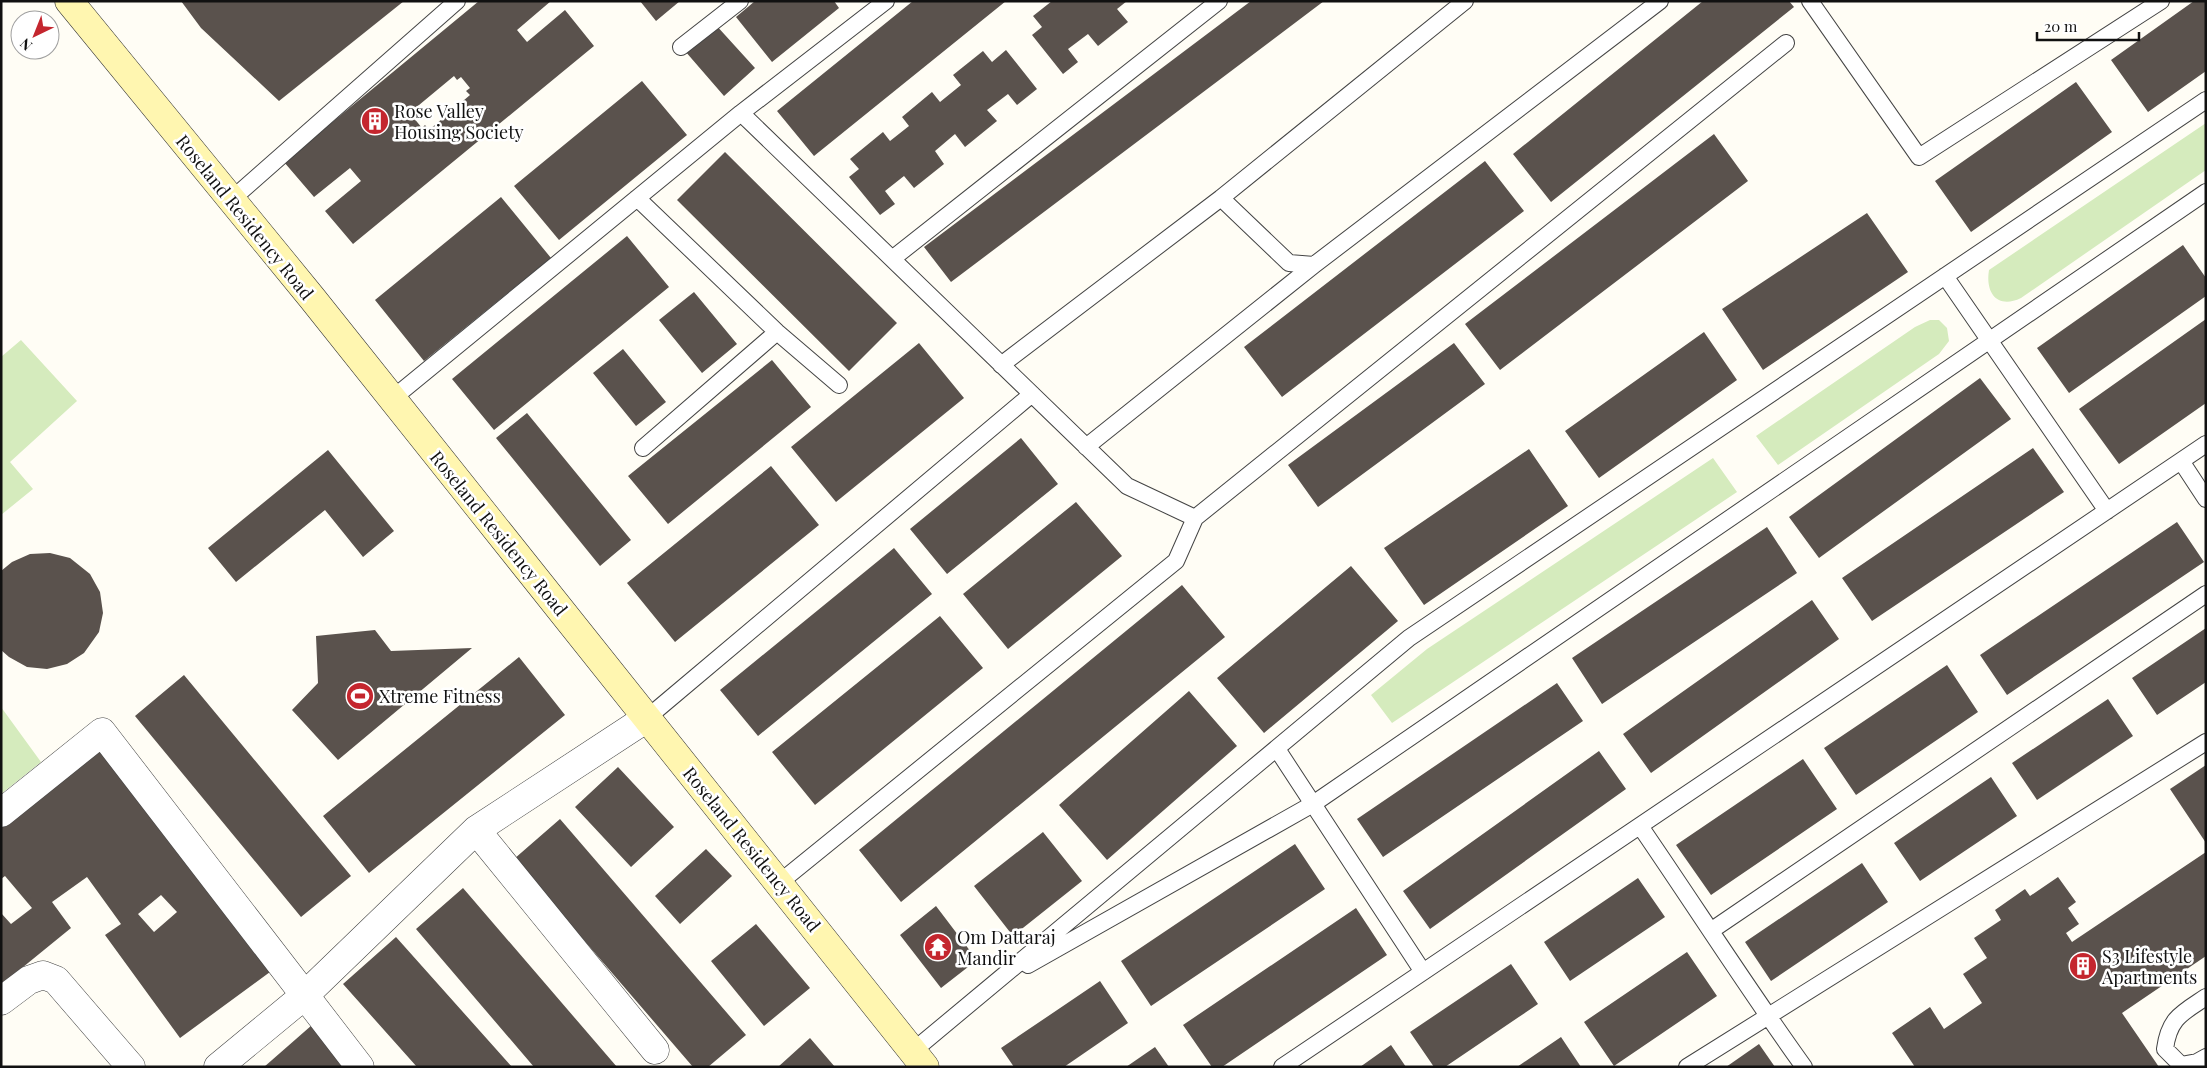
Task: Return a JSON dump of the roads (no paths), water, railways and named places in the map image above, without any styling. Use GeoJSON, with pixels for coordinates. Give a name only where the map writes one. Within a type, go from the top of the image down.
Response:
{"type":"FeatureCollection","features":[{"type":"Feature","properties":{"kind":"street","name":"Roseland Residency Road"},"geometry":{"type":"LineString","coordinates":[[69,1],[392,398],[919,1059]]}},
{"type":"Feature","properties":{"kind":"street"},"geometry":{"type":"LineString","coordinates":[[218,1067],[304,996],[476,830],[647,718]]}},
{"type":"Feature","properties":{"kind":"street"},"geometry":{"type":"LineString","coordinates":[[1,813],[102,732],[360,1067]]}},
{"type":"Feature","properties":{"kind":"street"},"geometry":{"type":"LineString","coordinates":[[476,830],[655,1050]]}},
{"type":"Feature","properties":{"kind":"street"},"geometry":{"type":"LineString","coordinates":[[1,1001],[29,980],[44,975],[56,980],[131,1067]]}},
{"type":"Feature","properties":{"kind":"lane"},"geometry":{"type":"LineString","coordinates":[[231,200],[457,1]]}},
{"type":"Feature","properties":{"kind":"lane"},"geometry":{"type":"LineString","coordinates":[[681,48],[740,1]]}},
{"type":"Feature","properties":{"kind":"lane"},"geometry":{"type":"LineString","coordinates":[[392,398],[741,114],[886,1]]}},
{"type":"Feature","properties":{"kind":"lane"},"geometry":{"type":"LineString","coordinates":[[892,259],[1219,1]]}},
{"type":"Feature","properties":{"kind":"lane"},"geometry":{"type":"LineString","coordinates":[[1001,365],[1220,198],[1465,1]]}},
{"type":"Feature","properties":{"kind":"lane"},"geometry":{"type":"LineString","coordinates":[[1086,447],[1314,265],[1660,1]]}},
{"type":"Feature","properties":{"kind":"lane"},"geometry":{"type":"LineString","coordinates":[[1818,4],[1919,157],[2161,1]]}},
{"type":"Feature","properties":{"kind":"lane"},"geometry":{"type":"LineString","coordinates":[[779,883],[1176,561],[1195,518],[1786,44]]}},
{"type":"Feature","properties":{"kind":"lane"},"geometry":{"type":"LineString","coordinates":[[919,1059],[990,986],[1409,638],[2206,100]]}},
{"type":"Feature","properties":{"kind":"lane"},"geometry":{"type":"LineString","coordinates":[[741,114],[1127,486],[1195,518]]}},
{"type":"Feature","properties":{"kind":"lane"},"geometry":{"type":"LineString","coordinates":[[990,986],[1313,804],[2206,192]]}},
{"type":"Feature","properties":{"kind":"lane"},"geometry":{"type":"LineString","coordinates":[[637,198],[777,332],[839,386]]}},
{"type":"Feature","properties":{"kind":"lane"},"geometry":{"type":"LineString","coordinates":[[1220,198],[1289,263],[1314,265]]}},
{"type":"Feature","properties":{"kind":"lane"},"geometry":{"type":"LineString","coordinates":[[1945,276],[2107,511]]}},
{"type":"Feature","properties":{"kind":"lane"},"geometry":{"type":"LineString","coordinates":[[643,448],[777,332]]}},
{"type":"Feature","properties":{"kind":"lane"},"geometry":{"type":"LineString","coordinates":[[647,718],[1032,394]]}},
{"type":"Feature","properties":{"kind":"lane"},"geometry":{"type":"LineString","coordinates":[[1282,1067],[2206,444]]}},
{"type":"Feature","properties":{"kind":"lane"},"geometry":{"type":"LineString","coordinates":[[2181,461],[2206,499]]}},
{"type":"Feature","properties":{"kind":"lane"},"geometry":{"type":"LineString","coordinates":[[1712,930],[2206,594]]}},
{"type":"Feature","properties":{"kind":"lane"},"geometry":{"type":"LineString","coordinates":[[1687,1067],[2206,742]]}},
{"type":"Feature","properties":{"kind":"lane"},"geometry":{"type":"LineString","coordinates":[[1277,748],[1423,972]]}},
{"type":"Feature","properties":{"kind":"lane"},"geometry":{"type":"LineString","coordinates":[[1640,826],[1712,930],[1767,1016],[1804,1067]]}},
{"type":"Feature","properties":{"kind":"lane"},"geometry":{"type":"LineString","coordinates":[[2206,997],[2182,1013],[2168,1031],[2165,1049],[2181,1065],[2198,1062],[2206,1057]]}},
{"type":"Feature","properties":{"kind":"place","name":"Rose Valley Housing Society"},"geometry":{"type":"Point","coordinates":[375,121]}},
{"type":"Feature","properties":{"kind":"place","name":"Xtreme Fitness"},"geometry":{"type":"Point","coordinates":[360,696]}},
{"type":"Feature","properties":{"kind":"place","name":"Om Dattaraj Mandir"},"geometry":{"type":"Point","coordinates":[938,947]}},
{"type":"Feature","properties":{"kind":"place","name":"S3 Lifestyle Apartments"},"geometry":{"type":"Point","coordinates":[2083,966]}}]}
